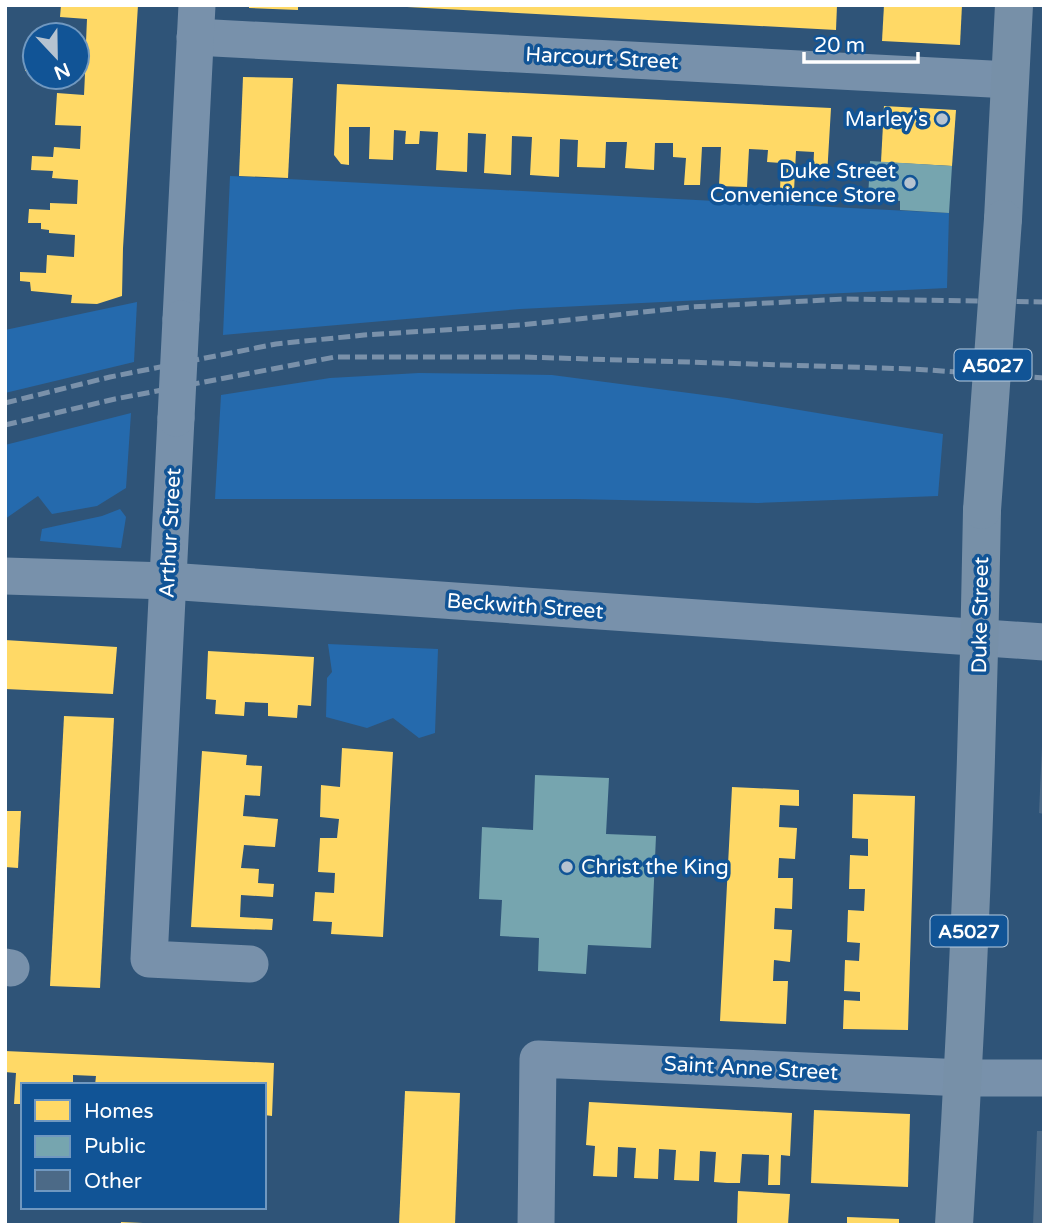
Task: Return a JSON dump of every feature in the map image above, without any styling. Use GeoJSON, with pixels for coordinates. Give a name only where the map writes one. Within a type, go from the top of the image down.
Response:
{"type":"FeatureCollection","features":[{"type":"Feature","properties":{"kind":"main road","name":"Duke Street"},"geometry":{"type":"LineString","coordinates":[[954,1225],[964,1077],[982,510],[1003,219],[1014,5]]}},
{"type":"Feature","properties":{"kind":"street","name":"Harcourt Street"},"geometry":{"type":"LineString","coordinates":[[196,21],[1010,80]]}},
{"type":"Feature","properties":{"kind":"street","name":"Arthur Street"},"geometry":{"type":"LineString","coordinates":[[196,21],[149,959],[250,964]]}},
{"type":"Feature","properties":{"kind":"street","name":"Beckwith Street"},"geometry":{"type":"LineString","coordinates":[[5,576],[167,581],[1044,642]]}},
{"type":"Feature","properties":{"kind":"street","name":"Saint Anne Street"},"geometry":{"type":"LineString","coordinates":[[536,1225],[538,1059],[1044,1078]]}},
{"type":"Feature","properties":{"kind":"shaded area"},"geometry":{"type":"Polygon","coordinates":[[[230,176],[949,213],[947,288],[520,309],[223,335],[230,176]]]}},
{"type":"Feature","properties":{"kind":"shaded area"},"geometry":{"type":"Polygon","coordinates":[[[137,302],[134,362],[5,393],[5,330],[137,302]]]}},
{"type":"Feature","properties":{"kind":"shaded area"},"geometry":{"type":"Polygon","coordinates":[[[419,373],[552,375],[727,398],[943,434],[938,496],[758,503],[575,499],[215,499],[221,395],[330,378],[419,373]]]}},
{"type":"Feature","properties":{"kind":"shaded area"},"geometry":{"type":"Polygon","coordinates":[[[131,413],[126,488],[97,506],[52,514],[38,496],[5,519],[5,445],[131,413]]]}},
{"type":"Feature","properties":{"kind":"shaded area"},"geometry":{"type":"Polygon","coordinates":[[[120,509],[126,517],[121,548],[40,541],[42,529],[102,516],[120,509]]]}},
{"type":"Feature","properties":{"kind":"shaded area"},"geometry":{"type":"Polygon","coordinates":[[[328,644],[438,649],[435,733],[419,738],[393,718],[367,728],[326,717],[327,678],[332,672],[328,644]]]}},
{"type":"Feature","properties":{"kind":"building: Homes"},"geometry":{"type":"Polygon","coordinates":[[[61,5],[138,5],[122,296],[97,304],[71,303],[72,295],[31,291],[30,282],[20,281],[20,272],[46,273],[47,255],[74,257],[75,235],[49,233],[49,230],[41,229],[41,223],[28,223],[29,209],[50,210],[50,203],[77,204],[78,180],[52,178],[53,171],[31,170],[32,156],[53,157],[54,147],[80,149],[81,126],[55,125],[57,93],[84,95],[84,91],[91,91],[91,21],[60,17],[61,5]]]}},
{"type":"Feature","properties":{"kind":"building: Homes"},"geometry":{"type":"Polygon","coordinates":[[[249,5],[298,5],[298,10],[249,8],[249,5]]]}},
{"type":"Feature","properties":{"kind":"building: Homes"},"geometry":{"type":"Polygon","coordinates":[[[407,5],[837,5],[836,30],[407,5]]]}},
{"type":"Feature","properties":{"kind":"building: Homes"},"geometry":{"type":"Polygon","coordinates":[[[884,5],[962,5],[960,45],[882,41],[884,5]]]}},
{"type":"Feature","properties":{"kind":"building: Homes"},"geometry":{"type":"Polygon","coordinates":[[[243,77],[293,78],[288,178],[239,176],[243,77]]]}},
{"type":"Feature","properties":{"kind":"building: Homes"},"geometry":{"type":"Polygon","coordinates":[[[337,84],[831,108],[827,176],[813,176],[814,152],[796,151],[794,191],[780,190],[781,163],[767,162],[768,150],[749,149],[747,187],[719,186],[721,147],[702,147],[700,185],[684,185],[686,158],[673,157],[673,143],[655,143],[654,170],[625,168],[627,142],[606,142],[605,168],[577,167],[578,140],[560,139],[559,177],[530,175],[532,137],[512,136],[511,175],[484,173],[486,134],[468,133],[467,172],[436,170],[438,132],[420,131],[419,144],[405,144],[406,131],[394,130],[393,160],[369,159],[370,127],[349,127],[349,165],[341,164],[334,155],[337,84]]]}},
{"type":"Feature","properties":{"kind":"building: Homes"},"geometry":{"type":"Polygon","coordinates":[[[884,106],[956,110],[952,166],[881,162],[884,106]]]}},
{"type":"Feature","properties":{"kind":"building: Homes"},"geometry":{"type":"Polygon","coordinates":[[[5,640],[117,647],[113,694],[5,689],[5,640]]]}},
{"type":"Feature","properties":{"kind":"building: Homes"},"geometry":{"type":"Polygon","coordinates":[[[208,651],[314,657],[311,706],[298,705],[297,718],[268,716],[268,703],[245,702],[244,716],[215,714],[216,700],[206,699],[208,651]]]}},
{"type":"Feature","properties":{"kind":"building: Homes"},"geometry":{"type":"Polygon","coordinates":[[[64,716],[114,718],[100,988],[50,986],[64,716]]]}},
{"type":"Feature","properties":{"kind":"building: Homes"},"geometry":{"type":"Polygon","coordinates":[[[342,748],[393,752],[383,937],[331,934],[332,922],[313,921],[315,892],[334,893],[335,873],[318,872],[320,838],[337,838],[339,819],[320,817],[321,785],[340,787],[342,748]]]}},
{"type":"Feature","properties":{"kind":"building: Homes"},"geometry":{"type":"Polygon","coordinates":[[[202,751],[247,755],[246,765],[262,766],[260,796],[245,795],[243,816],[278,819],[275,847],[244,845],[241,868],[259,869],[258,883],[274,884],[273,897],[241,895],[240,917],[273,919],[272,930],[191,927],[202,751]]]}},
{"type":"Feature","properties":{"kind":"building: Homes"},"geometry":{"type":"Polygon","coordinates":[[[732,787],[799,790],[799,806],[780,805],[779,827],[797,828],[795,859],[779,858],[778,878],[793,878],[792,909],[775,908],[774,929],[792,930],[790,962],[774,960],[773,981],[788,981],[786,1024],[720,1021],[732,787]]]}},
{"type":"Feature","properties":{"kind":"building: Homes"},"geometry":{"type":"Polygon","coordinates":[[[853,794],[915,796],[908,1030],[843,1029],[844,1000],[860,1001],[860,992],[844,991],[845,960],[859,961],[860,943],[847,942],[848,910],[864,911],[865,889],[849,889],[850,855],[868,856],[868,839],[852,838],[853,794]]]}},
{"type":"Feature","properties":{"kind":"building: Homes"},"geometry":{"type":"Polygon","coordinates":[[[5,811],[21,811],[18,868],[5,867],[5,811]]]}},
{"type":"Feature","properties":{"kind":"building: Homes"},"geometry":{"type":"Polygon","coordinates":[[[5,1051],[274,1063],[272,1116],[266,1115],[266,1083],[95,1083],[96,1076],[73,1075],[73,1083],[21,1083],[21,1104],[14,1104],[16,1073],[5,1072],[5,1051]]]}},
{"type":"Feature","properties":{"kind":"building: Homes"},"geometry":{"type":"Polygon","coordinates":[[[405,1091],[460,1093],[455,1225],[399,1225],[405,1091]]]}},
{"type":"Feature","properties":{"kind":"building: Homes"},"geometry":{"type":"Polygon","coordinates":[[[589,1102],[792,1113],[790,1156],[781,1155],[780,1185],[768,1185],[769,1155],[742,1154],[740,1183],[727,1183],[714,1182],[716,1152],[700,1151],[699,1181],[674,1180],[676,1150],[659,1149],[658,1179],[634,1178],[636,1148],[618,1147],[617,1177],[593,1176],[595,1146],[586,1145],[589,1102]]]}},
{"type":"Feature","properties":{"kind":"building: Homes"},"geometry":{"type":"Polygon","coordinates":[[[814,1110],[910,1114],[908,1187],[811,1183],[814,1110]]]}},
{"type":"Feature","properties":{"kind":"building: Homes"},"geometry":{"type":"Polygon","coordinates":[[[738,1191],[790,1194],[788,1225],[737,1225],[738,1191]]]}},
{"type":"Feature","properties":{"kind":"building: Homes"},"geometry":{"type":"Polygon","coordinates":[[[847,1217],[899,1219],[899,1225],[847,1225],[847,1217]]]}},
{"type":"Feature","properties":{"kind":"building: Homes"},"geometry":{"type":"Polygon","coordinates":[[[121,1222],[143,1223],[143,1225],[121,1225],[121,1222]]]}},
{"type":"Feature","properties":{"kind":"building: Public","name":"Duke Street Convenience Store"},"geometry":{"type":"Polygon","coordinates":[[[870,161],[952,166],[949,213],[900,210],[900,201],[868,199],[870,161]]]}},
{"type":"Feature","properties":{"kind":"building: Public","name":"Christ the King"},"geometry":{"type":"Polygon","coordinates":[[[535,775],[609,778],[606,834],[656,836],[651,948],[588,945],[586,974],[538,971],[539,938],[500,936],[502,900],[479,899],[482,827],[533,830],[535,775]]]}},
{"type":"Feature","properties":{"kind":"building: Other"},"geometry":{"type":"Polygon","coordinates":[[[1044,746],[1044,814],[1039,813],[1044,746]]]}},
{"type":"Feature","properties":{"kind":"building: Other"},"geometry":{"type":"Polygon","coordinates":[[[1037,1131],[1044,1131],[1044,1225],[1033,1225],[1037,1131]]]}},
{"type":"Feature","properties":{"kind":"railway"},"geometry":{"type":"LineString","coordinates":[[5,403],[110,377],[276,344],[364,335],[521,325],[691,307],[844,299],[1044,302]]}},
{"type":"Feature","properties":{"kind":"railway"},"geometry":{"type":"LineString","coordinates":[[5,425],[115,399],[335,357],[524,357],[913,369],[1044,378]]}},
{"type":"Feature","properties":{"kind":"place","name":"Marley's"},"geometry":{"type":"Point","coordinates":[942,119]}},
{"type":"Feature","properties":{"kind":"place","name":"Duke Street Convenience Store"},"geometry":{"type":"Point","coordinates":[910,183]}},
{"type":"Feature","properties":{"kind":"place","name":"Christ the King"},"geometry":{"type":"Point","coordinates":[567,867]}}]}
